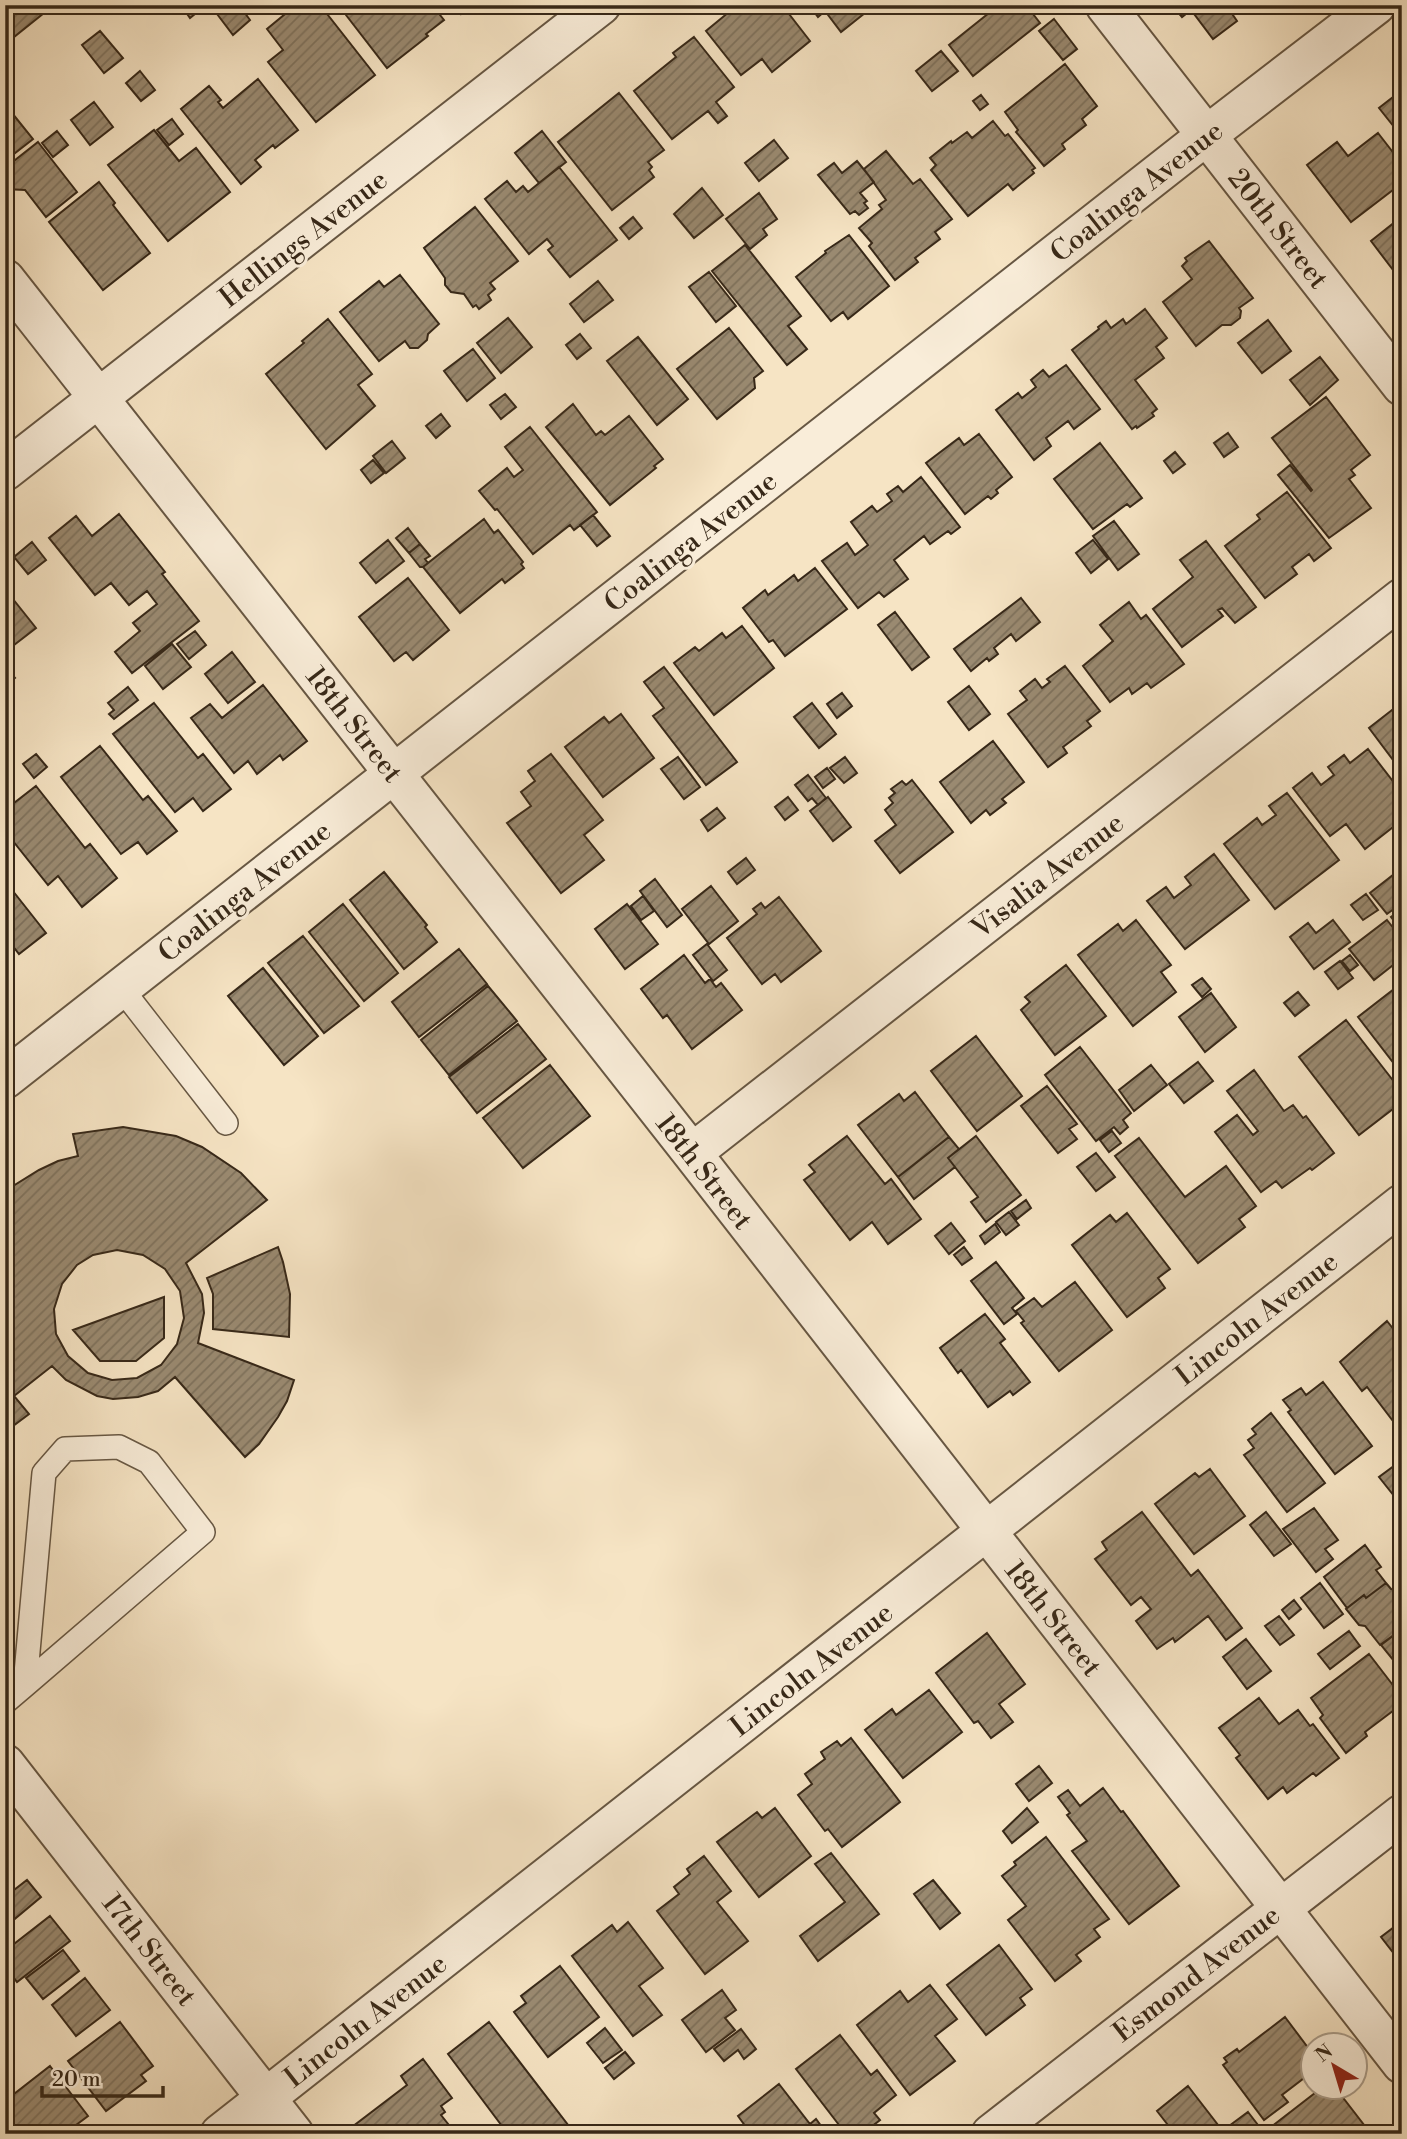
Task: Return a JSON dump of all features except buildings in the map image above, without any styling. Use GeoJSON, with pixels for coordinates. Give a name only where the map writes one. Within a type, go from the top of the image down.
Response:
{"type":"FeatureCollection","features":[{"type":"Feature","properties":{"kind":"street","name":"Hellings Avenue"},"geometry":{"type":"LineString","coordinates":[[5,471],[601,5]]}},
{"type":"Feature","properties":{"kind":"street","name":"20th Street"},"geometry":{"type":"LineString","coordinates":[[1104,5],[1402,386]]}},
{"type":"Feature","properties":{"kind":"street","name":"Coalinga Avenue"},"geometry":{"type":"LineString","coordinates":[[5,1079],[1376,5]]}},
{"type":"Feature","properties":{"kind":"street","name":"18th Street"},"geometry":{"type":"LineString","coordinates":[[5,279],[692,1153],[1402,2064]]}},
{"type":"Feature","properties":{"kind":"street","name":"Visalia Avenue"},"geometry":{"type":"LineString","coordinates":[[692,1153],[1402,598]]}},
{"type":"Feature","properties":{"kind":"street","name":"Lincoln Avenue"},"geometry":{"type":"LineString","coordinates":[[220,2134],[1402,1204]]}},
{"type":"Feature","properties":{"kind":"street","name":"17th Street"},"geometry":{"type":"LineString","coordinates":[[5,1765],[294,2134]]}},
{"type":"Feature","properties":{"kind":"street","name":"Esmond Avenue"},"geometry":{"type":"LineString","coordinates":[[991,2134],[1402,1814]]}},
{"type":"Feature","properties":{"kind":"lane"},"geometry":{"type":"LineString","coordinates":[[121,988],[226,1123]]}},
{"type":"Feature","properties":{"kind":"lane"},"geometry":{"type":"LineString","coordinates":[[5,1702],[25,1685],[203,1532],[149,1462],[119,1447],[65,1448],[44,1474],[25,1685]]}}]}
